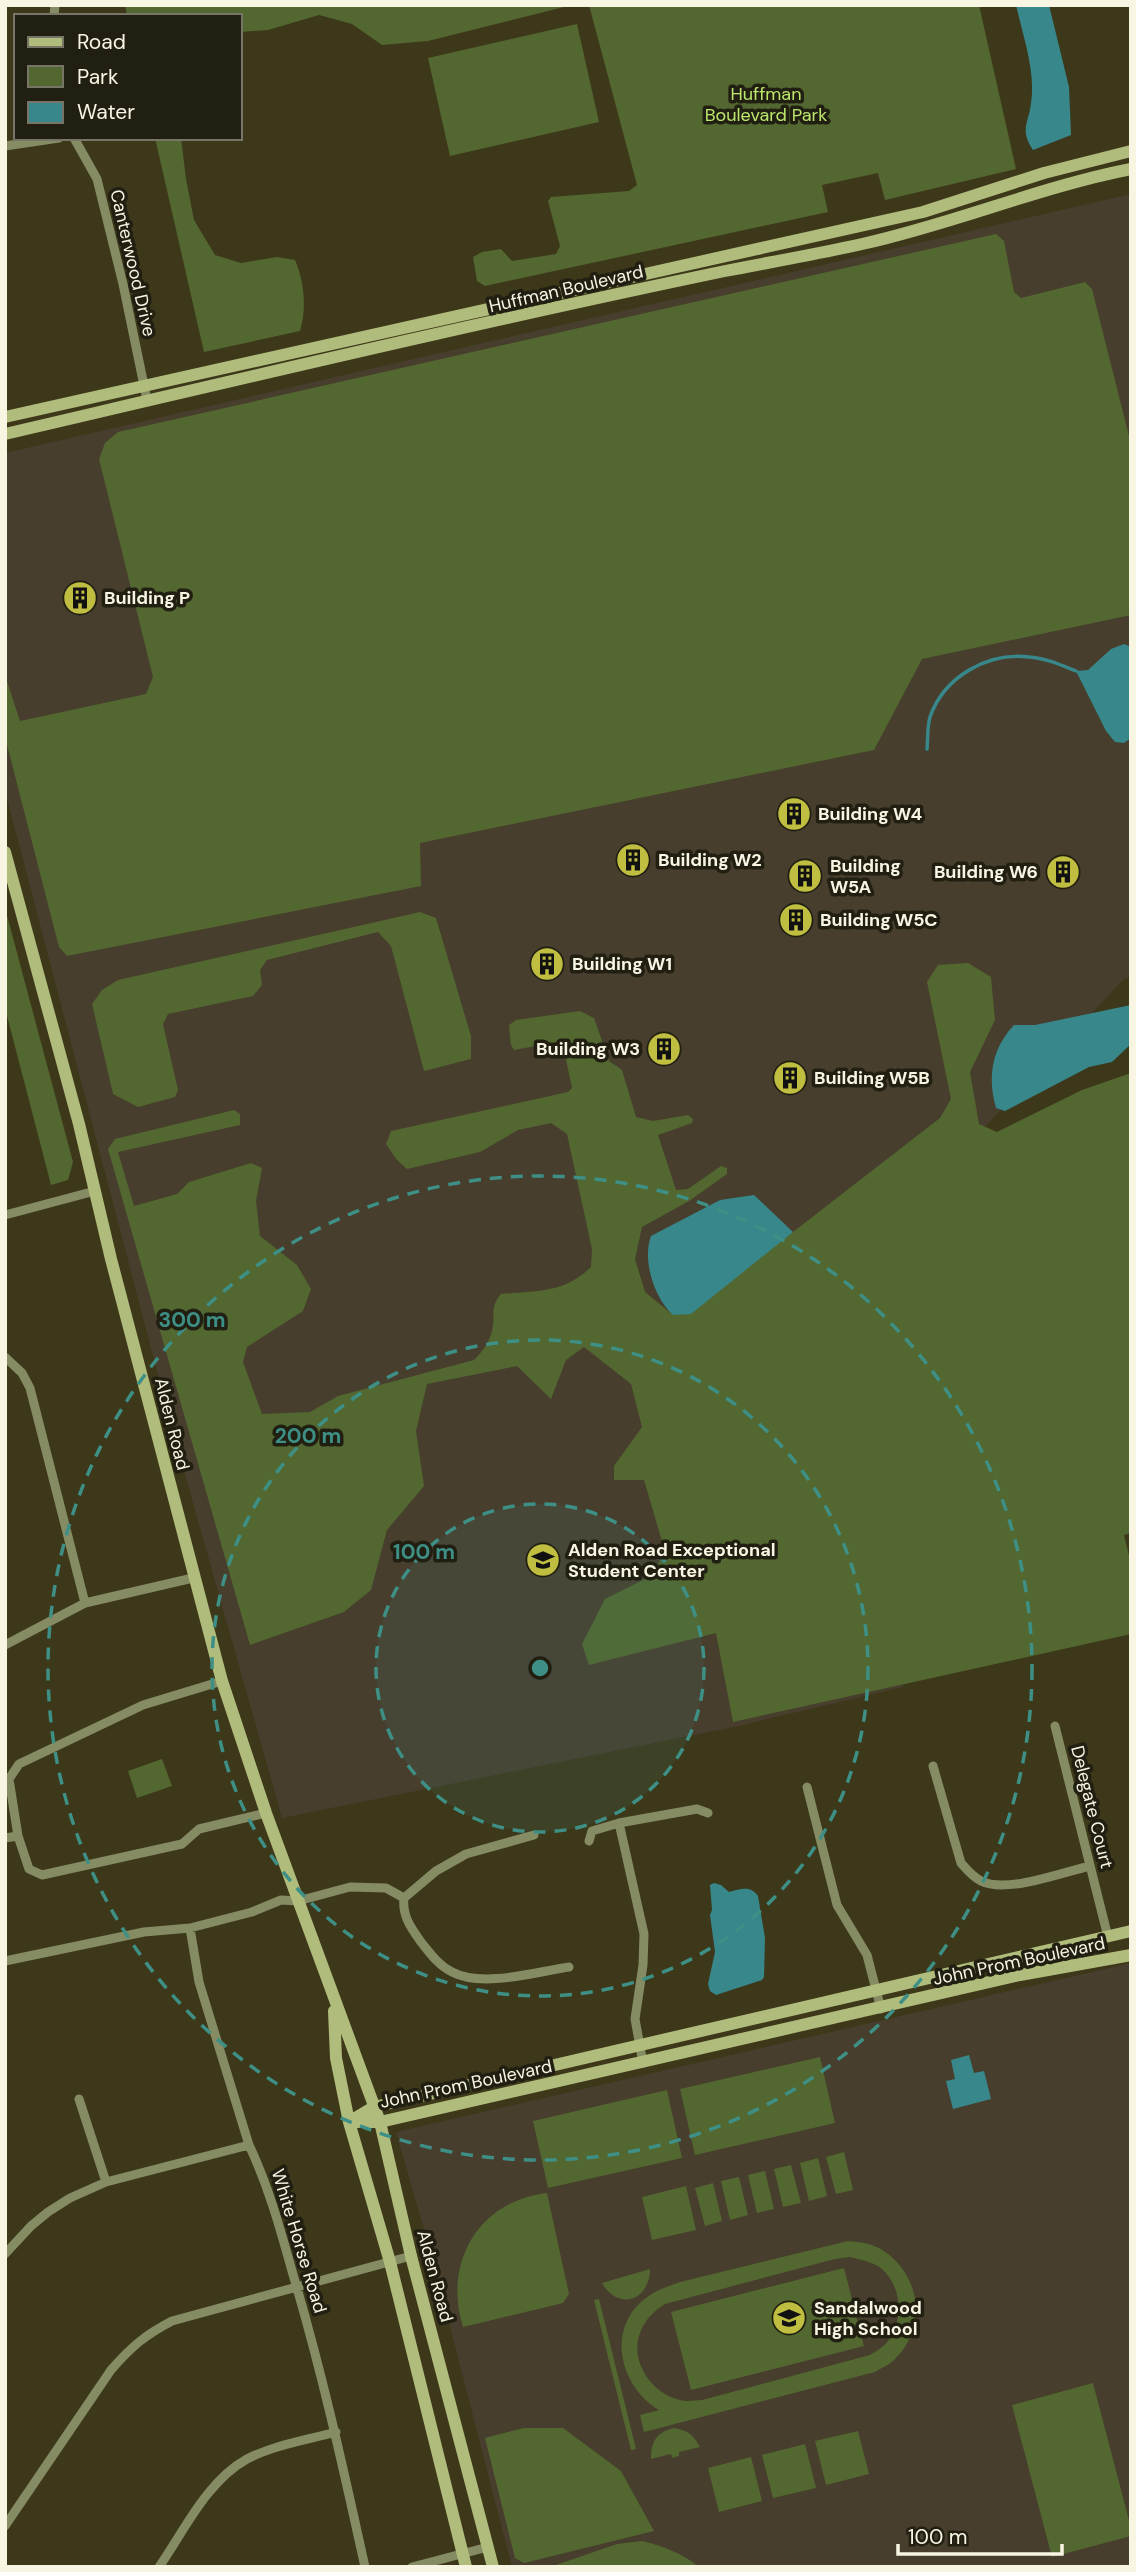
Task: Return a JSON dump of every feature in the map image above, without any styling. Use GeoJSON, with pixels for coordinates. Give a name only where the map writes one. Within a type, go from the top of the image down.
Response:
{"type":"FeatureCollection","features":[{"type":"Feature","properties":{"kind":"street"},"geometry":{"type":"LineString","coordinates":[[5,146],[46,140]]}},
{"type":"Feature","properties":{"kind":"street","name":"Canterwood Drive"},"geometry":{"type":"LineString","coordinates":[[75,140],[97,179],[123,284],[147,400]]}},
{"type":"Feature","properties":{"kind":"street","name":"Huffman Boulevard"},"geometry":{"type":"LineString","coordinates":[[5,417],[923,212],[1044,173],[1131,151]]}},
{"type":"Feature","properties":{"kind":"street","name":"Huffman Boulevard"},"geometry":{"type":"LineString","coordinates":[[5,434],[724,271],[885,239],[931,228],[1048,189],[1131,169]]}},
{"type":"Feature","properties":{"kind":"street","name":"Alden Road"},"geometry":{"type":"LineString","coordinates":[[5,852],[79,1124],[193,1577],[222,1681],[266,1813],[380,2122],[411,2256],[493,2567]]}},
{"type":"Feature","properties":{"kind":"street"},"geometry":{"type":"LineString","coordinates":[[5,1215],[95,1191]]}},
{"type":"Feature","properties":{"kind":"street"},"geometry":{"type":"LineString","coordinates":[[5,1357],[22,1373],[30,1388],[85,1603]]}},
{"type":"Feature","properties":{"kind":"street"},"geometry":{"type":"LineString","coordinates":[[5,1645],[85,1603],[193,1577]]}},
{"type":"Feature","properties":{"kind":"street"},"geometry":{"type":"LineString","coordinates":[[222,1681],[144,1705],[19,1764],[9,1779],[18,1836],[29,1869],[42,1875],[182,1844],[199,1829],[266,1813]]}},
{"type":"Feature","properties":{"kind":"street","name":"Delegate Court"},"geometry":{"type":"LineString","coordinates":[[1055,1726],[1108,1937]]}},
{"type":"Feature","properties":{"kind":"street"},"geometry":{"type":"LineString","coordinates":[[933,1766],[954,1845],[961,1863],[970,1874],[983,1882],[997,1885],[1020,1883],[1090,1866]]}},
{"type":"Feature","properties":{"kind":"street"},"geometry":{"type":"LineString","coordinates":[[807,1787],[837,1905],[867,1955],[881,2009]]}},
{"type":"Feature","properties":{"kind":"street"},"geometry":{"type":"LineString","coordinates":[[589,1841],[592,1830],[619,1823],[697,1808],[708,1813]]}},
{"type":"Feature","properties":{"kind":"street"},"geometry":{"type":"LineString","coordinates":[[619,1823],[644,1934],[643,1965],[635,2009],[643,2063]]}},
{"type":"Feature","properties":{"kind":"street"},"geometry":{"type":"LineString","coordinates":[[404,1898],[455,1859],[534,1835]]}},
{"type":"Feature","properties":{"kind":"street"},"geometry":{"type":"LineString","coordinates":[[5,1838],[18,1836]]}},
{"type":"Feature","properties":{"kind":"street"},"geometry":{"type":"LineString","coordinates":[[5,1961],[144,1933],[190,1928],[252,1912],[281,1900],[298,1901],[350,1887],[386,1888],[404,1898]]}},
{"type":"Feature","properties":{"kind":"street"},"geometry":{"type":"LineString","coordinates":[[404,1898],[406,1919],[416,1935],[442,1966],[453,1973],[481,1979],[569,1967]]}},
{"type":"Feature","properties":{"kind":"street","name":"White Horse Road"},"geometry":{"type":"LineString","coordinates":[[190,1928],[199,1982],[249,2145],[260,2167],[297,2287],[336,2432],[365,2567]]}},
{"type":"Feature","properties":{"kind":"street","name":"John Prom Boulevard"},"geometry":{"type":"LineString","coordinates":[[349,2122],[374,2107],[1131,1931]]}},
{"type":"Feature","properties":{"kind":"street","name":"John Prom Boulevard"},"geometry":{"type":"LineString","coordinates":[[349,2122],[380,2122],[1020,1975],[1131,1955]]}},
{"type":"Feature","properties":{"kind":"street","name":"Alden Road"},"geometry":{"type":"LineString","coordinates":[[333,1997],[336,2058],[349,2122],[390,2262],[464,2560]]}},
{"type":"Feature","properties":{"kind":"street"},"geometry":{"type":"LineString","coordinates":[[79,2099],[106,2182]]}},
{"type":"Feature","properties":{"kind":"street"},"geometry":{"type":"LineString","coordinates":[[5,2254],[48,2212],[70,2198],[106,2182],[249,2145]]}},
{"type":"Feature","properties":{"kind":"street"},"geometry":{"type":"LineString","coordinates":[[5,2526],[111,2370],[129,2349],[147,2334],[172,2321],[411,2256]]}},
{"type":"Feature","properties":{"kind":"street"},"geometry":{"type":"LineString","coordinates":[[159,2567],[212,2490],[231,2470],[269,2450],[336,2432]]}},
{"type":"Feature","properties":{"kind":"street"},"geometry":{"type":"LineString","coordinates":[[412,2567],[464,2560],[488,2547]]}},
{"type":"Feature","properties":{"kind":"shaded area"},"geometry":{"type":"Polygon","coordinates":[[[1131,194],[1131,977],[1124,979],[824,1298],[903,1687],[734,1727],[282,1818],[173,1432],[5,791],[5,453],[1131,194]]]}},
{"type":"Feature","properties":{"kind":"shaded area","name":"Sandalwood High School"},"geometry":{"type":"Polygon","coordinates":[[[1131,1963],[1131,2564],[1123,2567],[512,2567],[433,2261],[396,2132],[1131,1963]]]}},
{"type":"Feature","properties":{"kind":"green space"},"geometry":{"type":"Polygon","coordinates":[[[125,5],[572,5],[428,41],[382,45],[352,24],[319,15],[268,30],[242,32],[242,14],[127,14],[125,5]]]}},
{"type":"Feature","properties":{"kind":"green space","name":"Huffman Boulevard Park"},"geometry":{"type":"Polygon","coordinates":[[[589,5],[979,5],[1016,169],[885,200],[878,173],[822,185],[828,212],[485,286],[477,281],[473,257],[482,252],[501,249],[512,261],[556,254],[560,246],[548,201],[551,197],[629,191],[637,185],[589,5]]]}},
{"type":"Feature","properties":{"kind":"green space"},"geometry":{"type":"Polygon","coordinates":[[[577,24],[599,122],[450,156],[428,58],[577,24]]]}},
{"type":"Feature","properties":{"kind":"green space"},"geometry":{"type":"Polygon","coordinates":[[[155,140],[181,140],[194,220],[215,255],[241,263],[277,257],[295,260],[301,277],[304,295],[300,331],[204,352],[155,140]]]}},
{"type":"Feature","properties":{"kind":"green space"},"geometry":{"type":"Polygon","coordinates":[[[996,234],[1004,241],[1014,292],[1021,298],[1085,282],[1092,289],[1131,444],[1131,615],[922,659],[874,750],[420,843],[421,886],[67,956],[59,947],[5,737],[5,675],[20,721],[146,694],[153,677],[99,459],[105,443],[118,432],[996,234]]]}},
{"type":"Feature","properties":{"kind":"green space"},"geometry":{"type":"Polygon","coordinates":[[[5,908],[73,1162],[68,1180],[51,1185],[5,1008],[5,908]]]}},
{"type":"Feature","properties":{"kind":"green space"},"geometry":{"type":"Polygon","coordinates":[[[420,912],[436,918],[471,1036],[471,1059],[424,1071],[391,946],[378,932],[267,960],[260,970],[262,985],[253,996],[168,1014],[163,1024],[178,1090],[175,1097],[138,1107],[113,1094],[92,1004],[102,990],[118,980],[420,912]]]}},
{"type":"Feature","properties":{"kind":"green space"},"geometry":{"type":"Polygon","coordinates":[[[968,963],[991,977],[995,1020],[970,1072],[979,1124],[997,1132],[1082,1090],[1131,1073],[1131,1533],[1124,1535],[1131,1564],[1131,1634],[733,1722],[716,1633],[589,1665],[582,1644],[605,1599],[655,1574],[664,1548],[644,1480],[614,1480],[614,1466],[642,1427],[631,1384],[584,1347],[566,1360],[551,1399],[517,1366],[427,1384],[416,1431],[424,1486],[387,1530],[371,1590],[344,1612],[250,1645],[108,1149],[115,1139],[234,1110],[240,1114],[240,1125],[118,1152],[134,1206],[177,1194],[189,1182],[251,1163],[262,1168],[256,1201],[260,1236],[297,1265],[311,1289],[303,1311],[247,1347],[243,1362],[262,1414],[310,1412],[338,1396],[474,1360],[489,1339],[494,1308],[501,1294],[560,1286],[581,1276],[591,1267],[592,1249],[567,1134],[551,1123],[518,1130],[480,1152],[407,1169],[386,1144],[391,1131],[568,1092],[572,1088],[563,1045],[557,1042],[514,1050],[509,1025],[516,1020],[580,1011],[594,1018],[609,1061],[622,1070],[636,1117],[653,1121],[688,1115],[693,1119],[692,1123],[658,1135],[676,1190],[688,1189],[721,1166],[727,1168],[727,1174],[689,1201],[642,1227],[635,1259],[645,1292],[673,1315],[793,1232],[940,1118],[951,1099],[927,982],[938,965],[968,963]]]}},
{"type":"Feature","properties":{"kind":"green space"},"geometry":{"type":"Polygon","coordinates":[[[162,1759],[172,1786],[137,1798],[128,1771],[162,1759]]]}},
{"type":"Feature","properties":{"kind":"green space"},"geometry":{"type":"Polygon","coordinates":[[[820,2057],[835,2123],[695,2155],[680,2089],[820,2057]]]}},
{"type":"Feature","properties":{"kind":"green space"},"geometry":{"type":"Polygon","coordinates":[[[667,2090],[682,2158],[548,2188],[533,2121],[667,2090]]]}},
{"type":"Feature","properties":{"kind":"green space"},"geometry":{"type":"Polygon","coordinates":[[[844,2152],[853,2190],[836,2194],[826,2157],[844,2152]]]}},
{"type":"Feature","properties":{"kind":"green space"},"geometry":{"type":"Polygon","coordinates":[[[818,2158],[827,2196],[809,2201],[800,2163],[818,2158]]]}},
{"type":"Feature","properties":{"kind":"green space"},"geometry":{"type":"Polygon","coordinates":[[[791,2165],[801,2203],[783,2207],[774,2169],[791,2165]]]}},
{"type":"Feature","properties":{"kind":"green space"},"geometry":{"type":"Polygon","coordinates":[[[765,2171],[774,2209],[757,2213],[748,2175],[765,2171]]]}},
{"type":"Feature","properties":{"kind":"green space"},"geometry":{"type":"Polygon","coordinates":[[[739,2177],[748,2215],[730,2220],[721,2181],[739,2177]]]}},
{"type":"Feature","properties":{"kind":"green space"},"geometry":{"type":"Polygon","coordinates":[[[713,2183],[722,2221],[705,2226],[695,2188],[713,2183]]]}},
{"type":"Feature","properties":{"kind":"green space"},"geometry":{"type":"Polygon","coordinates":[[[686,2186],[696,2230],[652,2240],[642,2197],[686,2186]]]}},
{"type":"Feature","properties":{"kind":"green space"},"geometry":{"type":"Polygon","coordinates":[[[547,2193],[569,2294],[563,2303],[463,2327],[458,2303],[458,2280],[472,2239],[485,2222],[502,2208],[523,2198],[547,2193]]]}},
{"type":"Feature","properties":{"kind":"green space"},"geometry":{"type":"Polygon","coordinates":[[[848,2241],[858,2242],[884,2251],[897,2262],[913,2289],[915,2319],[912,2334],[905,2347],[892,2362],[875,2372],[644,2432],[640,2415],[659,2410],[646,2400],[628,2375],[623,2360],[624,2329],[630,2315],[641,2302],[655,2292],[680,2282],[848,2241]],[[850,2257],[665,2304],[649,2317],[639,2335],[637,2347],[643,2370],[649,2380],[668,2396],[691,2401],[870,2355],[884,2345],[893,2333],[898,2314],[897,2294],[889,2276],[882,2269],[850,2257]]]}},
{"type":"Feature","properties":{"kind":"green space"},"geometry":{"type":"Polygon","coordinates":[[[844,2268],[864,2346],[691,2390],[671,2312],[844,2268]]]}},
{"type":"Feature","properties":{"kind":"green space"},"geometry":{"type":"Polygon","coordinates":[[[650,2269],[645,2289],[632,2298],[616,2297],[602,2283],[650,2269]]]}},
{"type":"Feature","properties":{"kind":"green space"},"geometry":{"type":"Polygon","coordinates":[[[599,2299],[636,2449],[631,2450],[594,2300],[599,2299]]]}},
{"type":"Feature","properties":{"kind":"green space"},"geometry":{"type":"Polygon","coordinates":[[[1093,2383],[1131,2536],[1052,2557],[1012,2405],[1093,2383]]]}},
{"type":"Feature","properties":{"kind":"green space"},"geometry":{"type":"Polygon","coordinates":[[[524,2428],[563,2428],[621,2471],[654,2531],[524,2563],[515,2558],[485,2438],[524,2428]]]}},
{"type":"Feature","properties":{"kind":"green space"},"geometry":{"type":"Polygon","coordinates":[[[674,2428],[690,2434],[700,2447],[679,2452],[679,2456],[672,2458],[671,2454],[651,2459],[656,2438],[674,2428]]]}},
{"type":"Feature","properties":{"kind":"green space"},"geometry":{"type":"Polygon","coordinates":[[[858,2431],[869,2474],[826,2485],[815,2441],[858,2431]]]}},
{"type":"Feature","properties":{"kind":"green space"},"geometry":{"type":"Polygon","coordinates":[[[805,2444],[816,2488],[773,2498],[762,2455],[805,2444]]]}},
{"type":"Feature","properties":{"kind":"green space"},"geometry":{"type":"Polygon","coordinates":[[[751,2457],[762,2501],[719,2512],[708,2468],[751,2457]]]}},
{"type":"Feature","properties":{"kind":"green space"},"geometry":{"type":"Polygon","coordinates":[[[642,2541],[672,2551],[699,2567],[550,2567],[617,2544],[642,2541]]]}},
{"type":"Feature","properties":{"kind":"water"},"geometry":{"type":"Polygon","coordinates":[[[1016,5],[1049,5],[1069,87],[1071,135],[1033,150],[1026,137],[1032,79],[1016,5]]]}},
{"type":"Feature","properties":{"kind":"water"},"geometry":{"type":"Polygon","coordinates":[[[1124,644],[1131,647],[1131,738],[1124,743],[1115,742],[1106,731],[1076,671],[1088,670],[1111,649],[1124,644]]]}},
{"type":"Feature","properties":{"kind":"water"},"geometry":{"type":"Polygon","coordinates":[[[1131,1005],[1131,1044],[1112,1062],[1089,1067],[1005,1111],[996,1108],[992,1085],[993,1064],[1001,1043],[1014,1025],[1035,1025],[1131,1005]]]}},
{"type":"Feature","properties":{"kind":"water"},"geometry":{"type":"Polygon","coordinates":[[[754,1195],[793,1232],[691,1314],[673,1315],[655,1289],[648,1256],[651,1236],[720,1200],[754,1195]]]}},
{"type":"Feature","properties":{"kind":"water"},"geometry":{"type":"Polygon","coordinates":[[[714,1883],[729,1892],[745,1889],[752,1890],[758,1896],[765,1938],[762,1980],[716,1995],[710,1991],[708,1984],[715,1952],[710,1915],[710,1885],[714,1883]]]}},
{"type":"Feature","properties":{"kind":"water"},"geometry":{"type":"Polygon","coordinates":[[[969,2055],[974,2073],[984,2071],[991,2099],[953,2109],[946,2081],[955,2079],[951,2060],[969,2055]]]}},
{"type":"Feature","properties":{"kind":"waterway"},"geometry":{"type":"LineString","coordinates":[[927,749],[929,721],[937,703],[945,690],[969,670],[998,659],[1029,657],[1076,671]]}},
{"type":"Feature","properties":{"kind":"place","name":"Building P"},"geometry":{"type":"Point","coordinates":[80,598]}},
{"type":"Feature","properties":{"kind":"place","name":"Building W4"},"geometry":{"type":"Point","coordinates":[794,814]}},
{"type":"Feature","properties":{"kind":"place","name":"Building W2"},"geometry":{"type":"Point","coordinates":[633,860]}},
{"type":"Feature","properties":{"kind":"place","name":"Building W6"},"geometry":{"type":"Point","coordinates":[1063,872]}},
{"type":"Feature","properties":{"kind":"place","name":"Building W5A"},"geometry":{"type":"Point","coordinates":[805,876]}},
{"type":"Feature","properties":{"kind":"place","name":"Building W5C"},"geometry":{"type":"Point","coordinates":[796,920]}},
{"type":"Feature","properties":{"kind":"place","name":"Building W1"},"geometry":{"type":"Point","coordinates":[547,964]}},
{"type":"Feature","properties":{"kind":"place","name":"Building W3"},"geometry":{"type":"Point","coordinates":[664,1049]}},
{"type":"Feature","properties":{"kind":"place","name":"Building W5B"},"geometry":{"type":"Point","coordinates":[790,1078]}},
{"type":"Feature","properties":{"kind":"place","name":"Alden Road Exceptional Student Center"},"geometry":{"type":"Point","coordinates":[543,1560]}},
{"type":"Feature","properties":{"kind":"place","name":"Sandalwood High School"},"geometry":{"type":"Point","coordinates":[789,2318]}}]}
